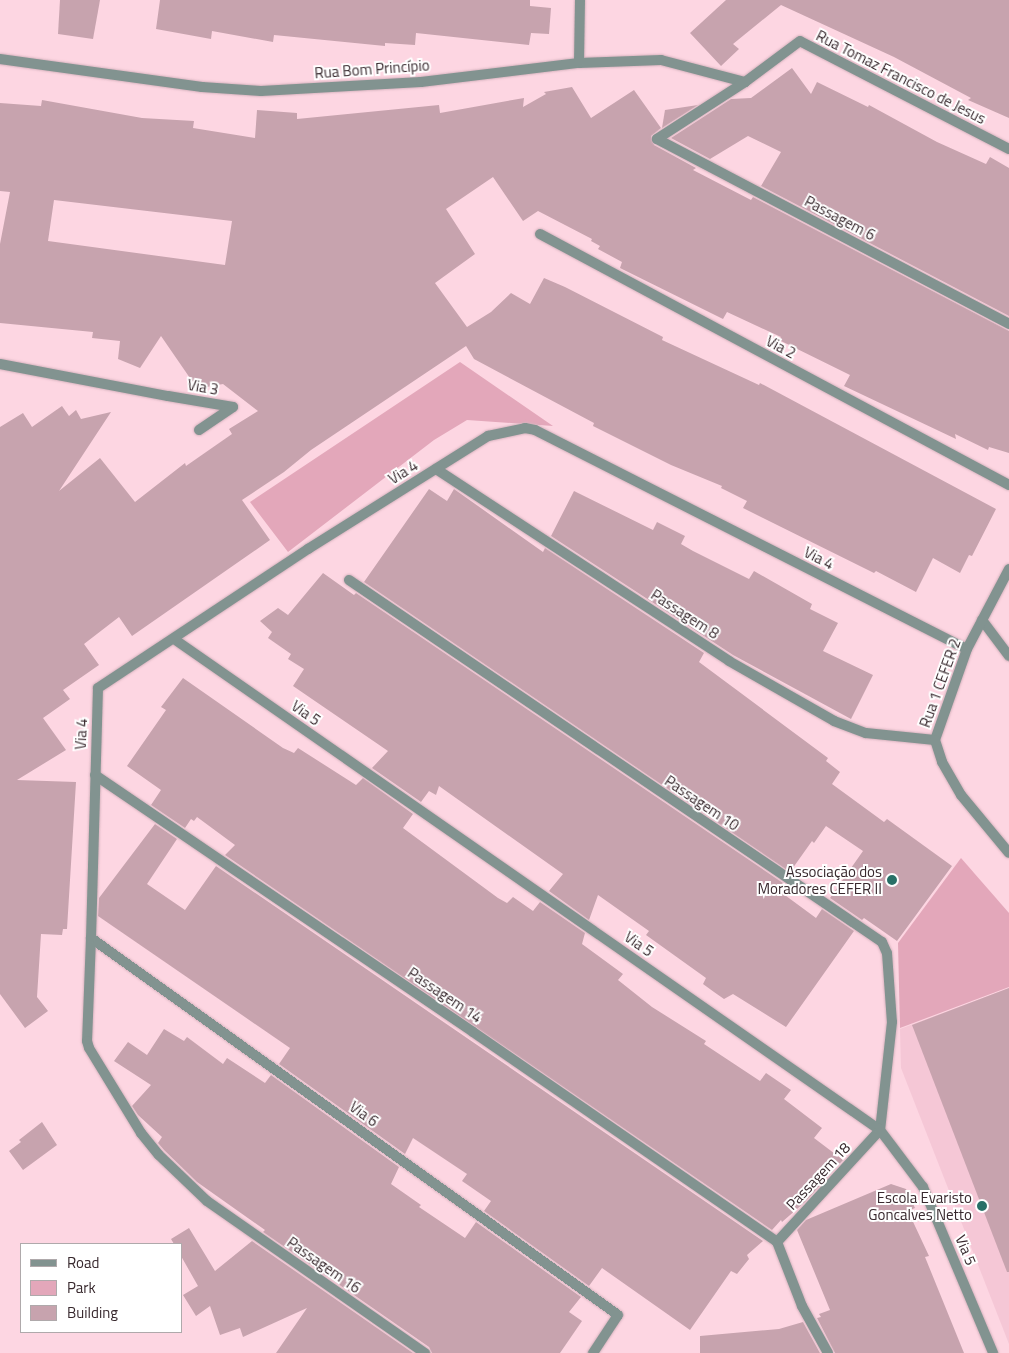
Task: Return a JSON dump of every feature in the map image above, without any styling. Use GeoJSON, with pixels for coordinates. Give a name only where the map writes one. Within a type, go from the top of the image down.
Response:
{"type":"FeatureCollection","features":[{"type":"Feature","properties":{"kind":"street"},"geometry":{"type":"LineString","coordinates":[[579,63],[580,0]]}},
{"type":"Feature","properties":{"kind":"street","name":"Rua Tomaz Francisco de Jesus"},"geometry":{"type":"LineString","coordinates":[[657,139],[745,82],[800,41],[1009,149]]}},
{"type":"Feature","properties":{"kind":"street","name":"Rua Bom Princípio"},"geometry":{"type":"LineString","coordinates":[[0,59],[202,88],[261,91],[421,82],[579,63],[661,60],[745,82]]}},
{"type":"Feature","properties":{"kind":"street","name":"Passagem 6"},"geometry":{"type":"LineString","coordinates":[[657,139],[1009,324]]}},
{"type":"Feature","properties":{"kind":"street","name":"Via 2"},"geometry":{"type":"LineString","coordinates":[[540,234],[1009,485]]}},
{"type":"Feature","properties":{"kind":"street","name":"Via 3"},"geometry":{"type":"LineString","coordinates":[[0,364],[233,407],[199,430]]}},
{"type":"Feature","properties":{"kind":"street","name":"Via 4"},"geometry":{"type":"LineString","coordinates":[[91,938],[94,775],[98,688],[308,549],[488,436],[512,430],[535,430],[967,650]]}},
{"type":"Feature","properties":{"kind":"street","name":"Passagem 8"},"geometry":{"type":"LineString","coordinates":[[436,469],[729,661],[834,721],[866,733],[934,740]]}},
{"type":"Feature","properties":{"kind":"street","name":"Rua 1 CEFER 2"},"geometry":{"type":"LineString","coordinates":[[1009,569],[967,650],[934,740],[942,762],[961,795],[1009,853]]}},
{"type":"Feature","properties":{"kind":"street","name":"Passagem 10"},"geometry":{"type":"LineString","coordinates":[[350,580],[882,942],[887,953],[892,1022],[880,1130]]}},
{"type":"Feature","properties":{"kind":"street"},"geometry":{"type":"LineString","coordinates":[[982,620],[1009,656]]}},
{"type":"Feature","properties":{"kind":"street","name":"Via 5"},"geometry":{"type":"LineString","coordinates":[[174,639],[880,1130],[923,1187],[993,1353]]}},
{"type":"Feature","properties":{"kind":"street","name":"Passagem 14"},"geometry":{"type":"LineString","coordinates":[[94,775],[474,1032],[777,1242]]}},
{"type":"Feature","properties":{"kind":"street","name":"Passagem 16"},"geometry":{"type":"LineString","coordinates":[[91,938],[87,1045],[141,1133],[159,1155],[207,1201],[425,1353]]}},
{"type":"Feature","properties":{"kind":"street","name":"Via 6"},"geometry":{"type":"LineString","coordinates":[[91,938],[618,1315],[592,1353]]}},
{"type":"Feature","properties":{"kind":"street","name":"Passagem 18"},"geometry":{"type":"LineString","coordinates":[[777,1242],[880,1130]]}},
{"type":"Feature","properties":{"kind":"street"},"geometry":{"type":"LineString","coordinates":[[777,1242],[802,1306],[828,1353]]}},
{"type":"Feature","properties":{"kind":"shaded area","name":"Escola Evaristo Goncalves Netto"},"geometry":{"type":"Polygon","coordinates":[[[1009,988],[1009,1344],[901,1068],[900,1029],[1009,988]]]}},
{"type":"Feature","properties":{"kind":"green space"},"geometry":{"type":"Polygon","coordinates":[[[460,362],[553,426],[467,420],[434,440],[288,552],[250,502],[460,362]]]}},
{"type":"Feature","properties":{"kind":"green space"},"geometry":{"type":"Polygon","coordinates":[[[961,858],[1009,913],[1009,987],[900,1028],[898,943],[961,858]]]}},
{"type":"Feature","properties":{"kind":"building"},"geometry":{"type":"Polygon","coordinates":[[[60,0],[100,0],[93,39],[58,34],[60,0]]]}},
{"type":"Feature","properties":{"kind":"building"},"geometry":{"type":"Polygon","coordinates":[[[160,0],[530,0],[530,6],[551,8],[549,34],[531,33],[529,45],[416,33],[415,45],[385,43],[385,46],[274,35],[273,42],[212,31],[211,39],[156,29],[160,0]]]}},
{"type":"Feature","properties":{"kind":"building"},"geometry":{"type":"Polygon","coordinates":[[[726,0],[1009,0],[1009,118],[968,100],[971,98],[894,57],[781,5],[733,44],[739,49],[721,66],[690,33],[726,0]]]}},
{"type":"Feature","properties":{"kind":"building"},"geometry":{"type":"Polygon","coordinates":[[[792,68],[811,94],[817,82],[868,107],[869,105],[937,142],[986,164],[990,157],[1009,168],[1009,316],[761,186],[781,152],[748,136],[710,159],[671,138],[731,99],[751,98],[792,68]]]}},
{"type":"Feature","properties":{"kind":"building"},"geometry":{"type":"Polygon","coordinates":[[[572,87],[591,118],[634,90],[661,128],[651,136],[654,145],[696,168],[693,170],[751,200],[753,197],[1009,331],[1009,453],[989,447],[988,450],[955,434],[956,439],[844,386],[850,375],[779,340],[781,337],[727,312],[723,319],[620,268],[622,262],[598,249],[600,246],[591,241],[592,239],[538,211],[523,221],[493,177],[446,209],[475,254],[435,283],[467,327],[491,312],[511,293],[530,304],[544,278],[565,287],[663,337],[662,340],[759,385],[760,383],[996,509],[972,556],[969,555],[960,573],[933,558],[916,592],[743,508],[747,501],[721,488],[722,486],[671,465],[593,426],[594,423],[474,359],[466,346],[311,450],[284,472],[242,500],[270,540],[132,636],[119,617],[84,644],[99,665],[63,690],[70,699],[43,718],[66,750],[17,780],[76,782],[67,929],[63,929],[62,935],[41,934],[37,997],[48,1011],[25,1028],[0,994],[0,427],[23,413],[32,427],[62,406],[69,416],[76,410],[81,419],[111,412],[59,491],[100,458],[135,502],[185,463],[186,466],[232,434],[229,429],[258,411],[223,384],[207,387],[192,381],[161,336],[140,368],[118,359],[120,341],[92,338],[93,332],[0,323],[0,244],[10,192],[0,191],[0,103],[41,106],[42,100],[142,118],[194,121],[193,128],[255,138],[257,110],[297,113],[297,119],[439,105],[440,113],[524,98],[523,107],[546,94],[544,92],[572,87]],[[54,200],[48,241],[225,265],[232,221],[54,200]]]}},
{"type":"Feature","properties":{"kind":"building"},"geometry":{"type":"Polygon","coordinates":[[[698,105],[662,128],[665,110],[698,105]]]}},
{"type":"Feature","properties":{"kind":"building"},"geometry":{"type":"Polygon","coordinates":[[[429,489],[447,501],[454,489],[543,552],[545,548],[704,653],[699,662],[828,758],[826,761],[840,772],[832,784],[884,822],[887,819],[952,866],[897,941],[864,918],[862,920],[830,898],[863,851],[826,826],[814,843],[812,841],[790,872],[364,582],[429,489]]]}},
{"type":"Feature","properties":{"kind":"building"},"geometry":{"type":"Polygon","coordinates":[[[574,491],[653,530],[657,522],[685,536],[681,544],[693,551],[749,579],[754,571],[812,604],[810,609],[838,623],[823,651],[873,675],[851,719],[733,655],[551,536],[574,491]]]}},
{"type":"Feature","properties":{"kind":"building"},"geometry":{"type":"Polygon","coordinates":[[[323,573],[354,595],[356,593],[783,883],[778,890],[816,918],[822,909],[854,931],[786,1027],[733,994],[724,999],[714,992],[703,984],[706,978],[646,935],[649,931],[598,895],[589,920],[549,891],[563,874],[439,786],[436,795],[429,791],[421,802],[372,768],[388,751],[293,686],[304,669],[288,659],[291,654],[268,638],[272,632],[260,621],[278,608],[288,615],[323,573]]]}},
{"type":"Feature","properties":{"kind":"building"},"geometry":{"type":"Polygon","coordinates":[[[183,678],[283,748],[294,753],[298,748],[356,785],[363,778],[413,814],[403,828],[498,898],[507,903],[513,897],[533,911],[540,902],[585,933],[582,944],[623,974],[618,980],[652,1007],[706,1041],[704,1044],[760,1081],[766,1073],[791,1090],[784,1099],[822,1128],[814,1138],[843,1160],[805,1202],[782,1222],[781,1220],[772,1230],[225,855],[235,845],[197,817],[194,821],[191,819],[185,828],[151,805],[161,790],[127,766],[166,710],[161,707],[183,678]]]}},
{"type":"Feature","properties":{"kind":"building"},"geometry":{"type":"Polygon","coordinates":[[[155,824],[177,839],[147,884],[185,910],[216,866],[763,1241],[747,1255],[749,1259],[737,1274],[731,1271],[690,1330],[602,1268],[589,1286],[484,1211],[491,1201],[462,1181],[467,1174],[413,1138],[405,1154],[279,1064],[290,1048],[98,916],[99,898],[155,824]]]}},
{"type":"Feature","properties":{"kind":"building","name":"Escola Evaristo Goncalves Netto"},"geometry":{"type":"Polygon","coordinates":[[[1009,988],[1009,1272],[1007,1272],[912,1025],[1009,988]]]}},
{"type":"Feature","properties":{"kind":"building"},"geometry":{"type":"Polygon","coordinates":[[[164,1029],[184,1041],[187,1037],[223,1064],[227,1058],[265,1083],[271,1075],[399,1167],[391,1184],[421,1205],[419,1207],[465,1238],[476,1222],[581,1297],[569,1312],[582,1321],[560,1353],[432,1353],[429,1347],[263,1232],[265,1230],[197,1182],[158,1143],[162,1137],[138,1115],[132,1106],[151,1085],[114,1061],[128,1042],[147,1055],[164,1029]]]}},
{"type":"Feature","properties":{"kind":"building"},"geometry":{"type":"Polygon","coordinates":[[[42,1122],[57,1145],[23,1170],[9,1151],[21,1142],[19,1140],[42,1122]]]}},
{"type":"Feature","properties":{"kind":"building"},"geometry":{"type":"Polygon","coordinates":[[[891,1184],[906,1189],[915,1208],[908,1211],[929,1256],[925,1257],[964,1353],[835,1353],[817,1318],[821,1317],[819,1314],[830,1310],[797,1230],[806,1220],[891,1184]]]}},
{"type":"Feature","properties":{"kind":"building"},"geometry":{"type":"Polygon","coordinates":[[[189,1228],[215,1271],[252,1241],[413,1353],[276,1353],[307,1308],[243,1337],[240,1328],[220,1335],[210,1306],[196,1316],[183,1295],[198,1286],[182,1258],[182,1243],[173,1243],[171,1239],[189,1228]]]}},
{"type":"Feature","properties":{"kind":"building"},"geometry":{"type":"Polygon","coordinates":[[[803,1322],[820,1353],[700,1353],[700,1336],[779,1329],[803,1322]]]}},
{"type":"Feature","properties":{"kind":"place","name":"Associação dos Moradores CEFER II"},"geometry":{"type":"Point","coordinates":[892,880]}},
{"type":"Feature","properties":{"kind":"place","name":"Escola Evaristo Goncalves Netto"},"geometry":{"type":"Point","coordinates":[982,1206]}}]}
